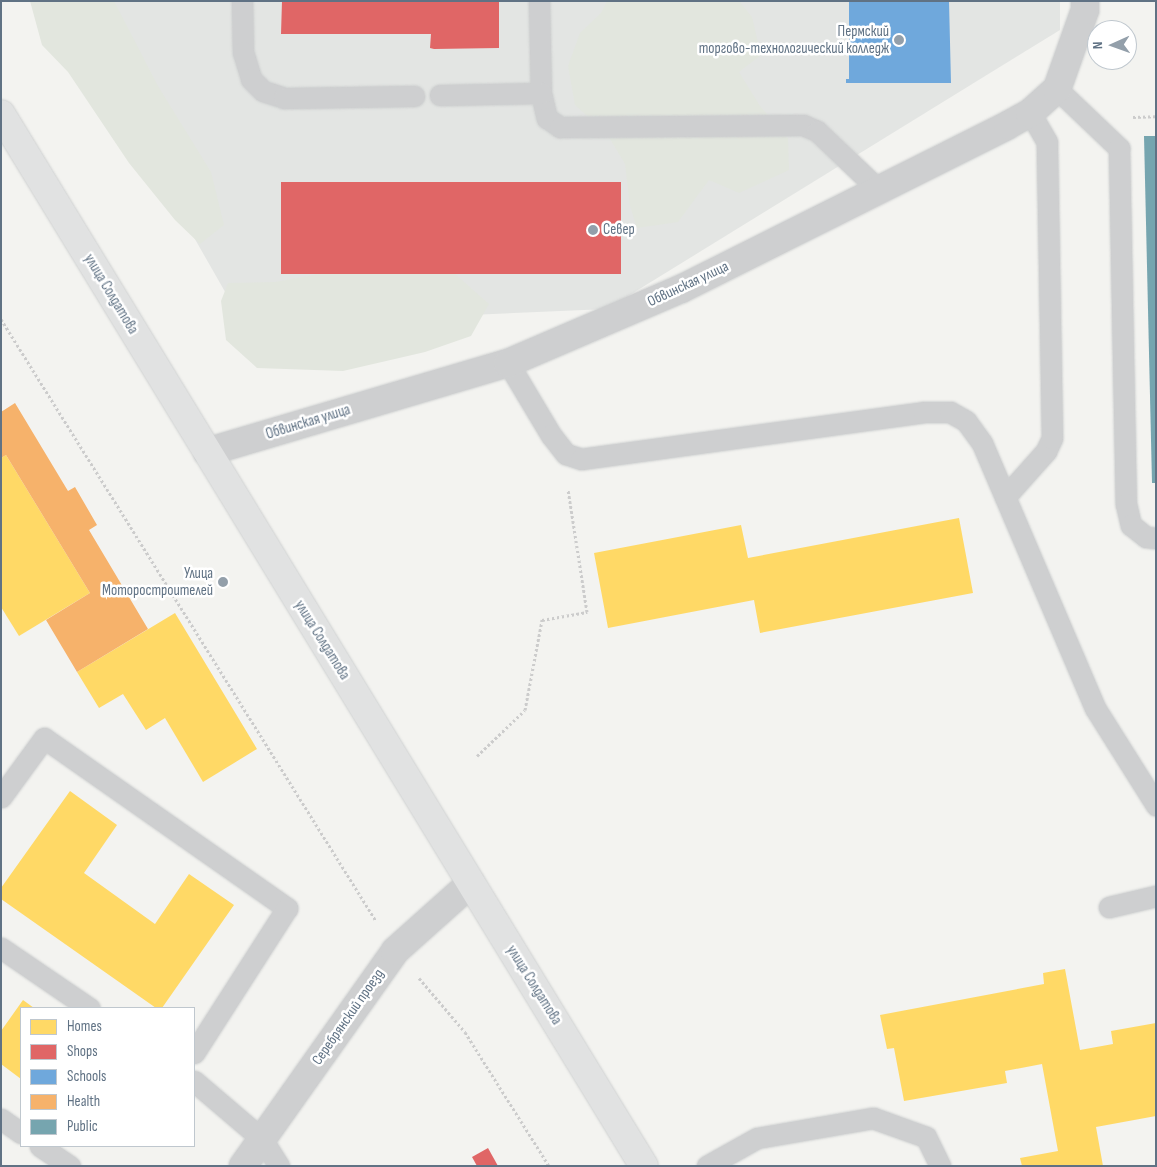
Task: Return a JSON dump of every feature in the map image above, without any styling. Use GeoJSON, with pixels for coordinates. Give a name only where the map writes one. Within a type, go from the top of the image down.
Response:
{"type":"FeatureCollection","features":[{"type":"Feature","properties":{"kind":"main road","name":"улица Солдатова"},"geometry":{"type":"LineString","coordinates":[[1,114],[644,1166]]}},
{"type":"Feature","properties":{"kind":"street","name":"Обвинская улица"},"geometry":{"type":"LineString","coordinates":[[207,452],[508,363],[681,289],[1030,113],[1057,88],[1085,10],[1085,1]]}},
{"type":"Feature","properties":{"kind":"street","name":"Серебрянский проезд"},"geometry":{"type":"LineString","coordinates":[[243,1166],[395,951],[471,883]]}},
{"type":"Feature","properties":{"kind":"lane"},"geometry":{"type":"LineString","coordinates":[[242,1],[243,52],[252,79],[263,91],[284,98],[414,96]]}},
{"type":"Feature","properties":{"kind":"lane"},"geometry":{"type":"LineString","coordinates":[[539,1],[541,93],[547,118],[560,127],[576,129],[803,125],[818,131],[879,190]]}},
{"type":"Feature","properties":{"kind":"lane"},"geometry":{"type":"LineString","coordinates":[[1057,88],[1119,148],[1126,504],[1132,526],[1146,537],[1156,538]]}},
{"type":"Feature","properties":{"kind":"lane"},"geometry":{"type":"LineString","coordinates":[[440,95],[541,93]]}},
{"type":"Feature","properties":{"kind":"lane"},"geometry":{"type":"LineString","coordinates":[[1005,497],[1046,451],[1052,438],[1047,142],[1030,113]]}},
{"type":"Feature","properties":{"kind":"lane"},"geometry":{"type":"LineString","coordinates":[[508,363],[566,454],[581,459],[924,412],[950,412],[966,421],[982,444],[1094,708],[1156,805]]}},
{"type":"Feature","properties":{"kind":"lane"},"geometry":{"type":"LineString","coordinates":[[1,797],[44,738],[287,908],[195,1051]]}},
{"type":"Feature","properties":{"kind":"lane"},"geometry":{"type":"LineString","coordinates":[[1109,907],[1156,896]]}},
{"type":"Feature","properties":{"kind":"lane"},"geometry":{"type":"LineString","coordinates":[[1,948],[89,1007]]}},
{"type":"Feature","properties":{"kind":"lane"},"geometry":{"type":"LineString","coordinates":[[195,1082],[262,1138],[279,1166]]}},
{"type":"Feature","properties":{"kind":"lane"},"geometry":{"type":"LineString","coordinates":[[707,1166],[757,1138],[873,1118],[926,1137],[940,1166]]}},
{"type":"Feature","properties":{"kind":"lane"},"geometry":{"type":"LineString","coordinates":[[1,1119],[20,1132]]}},
{"type":"Feature","properties":{"kind":"lane"},"geometry":{"type":"LineString","coordinates":[[42,1147],[70,1166]]}},
{"type":"Feature","properties":{"kind":"path"},"geometry":{"type":"LineString","coordinates":[[1,319],[395,951],[466,1032],[548,1166]]}},
{"type":"Feature","properties":{"kind":"path"},"geometry":{"type":"LineString","coordinates":[[477,756],[525,710],[542,620],[587,612],[570,511],[566,454]]}},
{"type":"Feature","properties":{"kind":"shaded area"},"geometry":{"type":"Polygon","coordinates":[[[30,1],[114,1],[158,86],[211,172],[224,225],[200,244],[175,220],[129,163],[68,72],[42,45],[30,1]]]}},
{"type":"Feature","properties":{"kind":"shaded area"},"geometry":{"type":"Polygon","coordinates":[[[59,1],[1060,1],[1060,30],[607,309],[244,325],[59,1]]]}},
{"type":"Feature","properties":{"kind":"shaded area"},"geometry":{"type":"Polygon","coordinates":[[[607,1],[739,1],[752,17],[761,55],[739,72],[760,106],[788,138],[789,170],[739,193],[709,180],[678,222],[637,228],[630,206],[625,164],[607,134],[575,105],[568,66],[580,33],[601,13],[607,1]]]}},
{"type":"Feature","properties":{"kind":"shaded area"},"geometry":{"type":"Polygon","coordinates":[[[352,268],[454,273],[489,304],[471,336],[425,352],[343,371],[257,368],[226,340],[221,301],[228,283],[275,282],[352,268]]]}},
{"type":"Feature","properties":{"kind":"building: Homes"},"geometry":{"type":"Polygon","coordinates":[[[6,455],[90,593],[19,636],[1,607],[1,458],[6,455]]]}},
{"type":"Feature","properties":{"kind":"building: Homes"},"geometry":{"type":"Polygon","coordinates":[[[959,518],[973,593],[760,633],[754,600],[608,628],[594,553],[741,525],[748,558],[959,518]]]}},
{"type":"Feature","properties":{"kind":"building: Homes"},"geometry":{"type":"Polygon","coordinates":[[[175,613],[257,749],[203,782],[165,718],[146,730],[123,694],[99,708],[77,672],[175,613]]]}},
{"type":"Feature","properties":{"kind":"building: Homes"},"geometry":{"type":"Polygon","coordinates":[[[70,791],[117,825],[84,873],[155,924],[189,874],[234,905],[163,1007],[155,1007],[1,899],[1,888],[70,791]]]}},
{"type":"Feature","properties":{"kind":"building: Homes"},"geometry":{"type":"Polygon","coordinates":[[[1065,969],[1080,1050],[1113,1044],[1111,1031],[1156,1023],[1156,1116],[1096,1127],[1103,1166],[1022,1166],[1020,1158],[1058,1151],[1042,1064],[1005,1071],[1007,1083],[904,1101],[894,1048],[887,1049],[880,1015],[1044,984],[1043,973],[1065,969]]]}},
{"type":"Feature","properties":{"kind":"building: Homes"},"geometry":{"type":"Polygon","coordinates":[[[23,1000],[33,1007],[20,1007],[20,1078],[1,1064],[1,1031],[23,1000]]]}},
{"type":"Feature","properties":{"kind":"building: Shops"},"geometry":{"type":"Polygon","coordinates":[[[282,1],[499,1],[499,48],[434,49],[430,48],[431,34],[281,34],[282,1]]]}},
{"type":"Feature","properties":{"kind":"building: Shops"},"geometry":{"type":"Polygon","coordinates":[[[281,182],[621,182],[621,274],[281,274],[281,182]]]}},
{"type":"Feature","properties":{"kind":"building: Shops"},"geometry":{"type":"Polygon","coordinates":[[[488,1148],[498,1166],[477,1166],[472,1157],[488,1148]]]}},
{"type":"Feature","properties":{"kind":"building: Schools","name":"Пермский торгово-технологический колледж"},"geometry":{"type":"Polygon","coordinates":[[[849,1],[949,1],[951,83],[846,83],[846,79],[849,79],[849,1]]]}},
{"type":"Feature","properties":{"kind":"building: Health"},"geometry":{"type":"Polygon","coordinates":[[[15,403],[68,491],[75,487],[97,525],[89,530],[148,629],[77,672],[46,620],[90,593],[6,455],[1,458],[1,412],[15,403]]]}},
{"type":"Feature","properties":{"kind":"building: Public"},"geometry":{"type":"Polygon","coordinates":[[[1144,136],[1156,136],[1156,483],[1152,483],[1144,136]]]}},
{"type":"Feature","properties":{"kind":"place","name":"Пермский торгово-технологический колледж"},"geometry":{"type":"Point","coordinates":[899,40]}},
{"type":"Feature","properties":{"kind":"place","name":"Север"},"geometry":{"type":"Point","coordinates":[593,230]}},
{"type":"Feature","properties":{"kind":"place","name":"Улица Моторостроителей"},"geometry":{"type":"Point","coordinates":[223,582]}}]}
